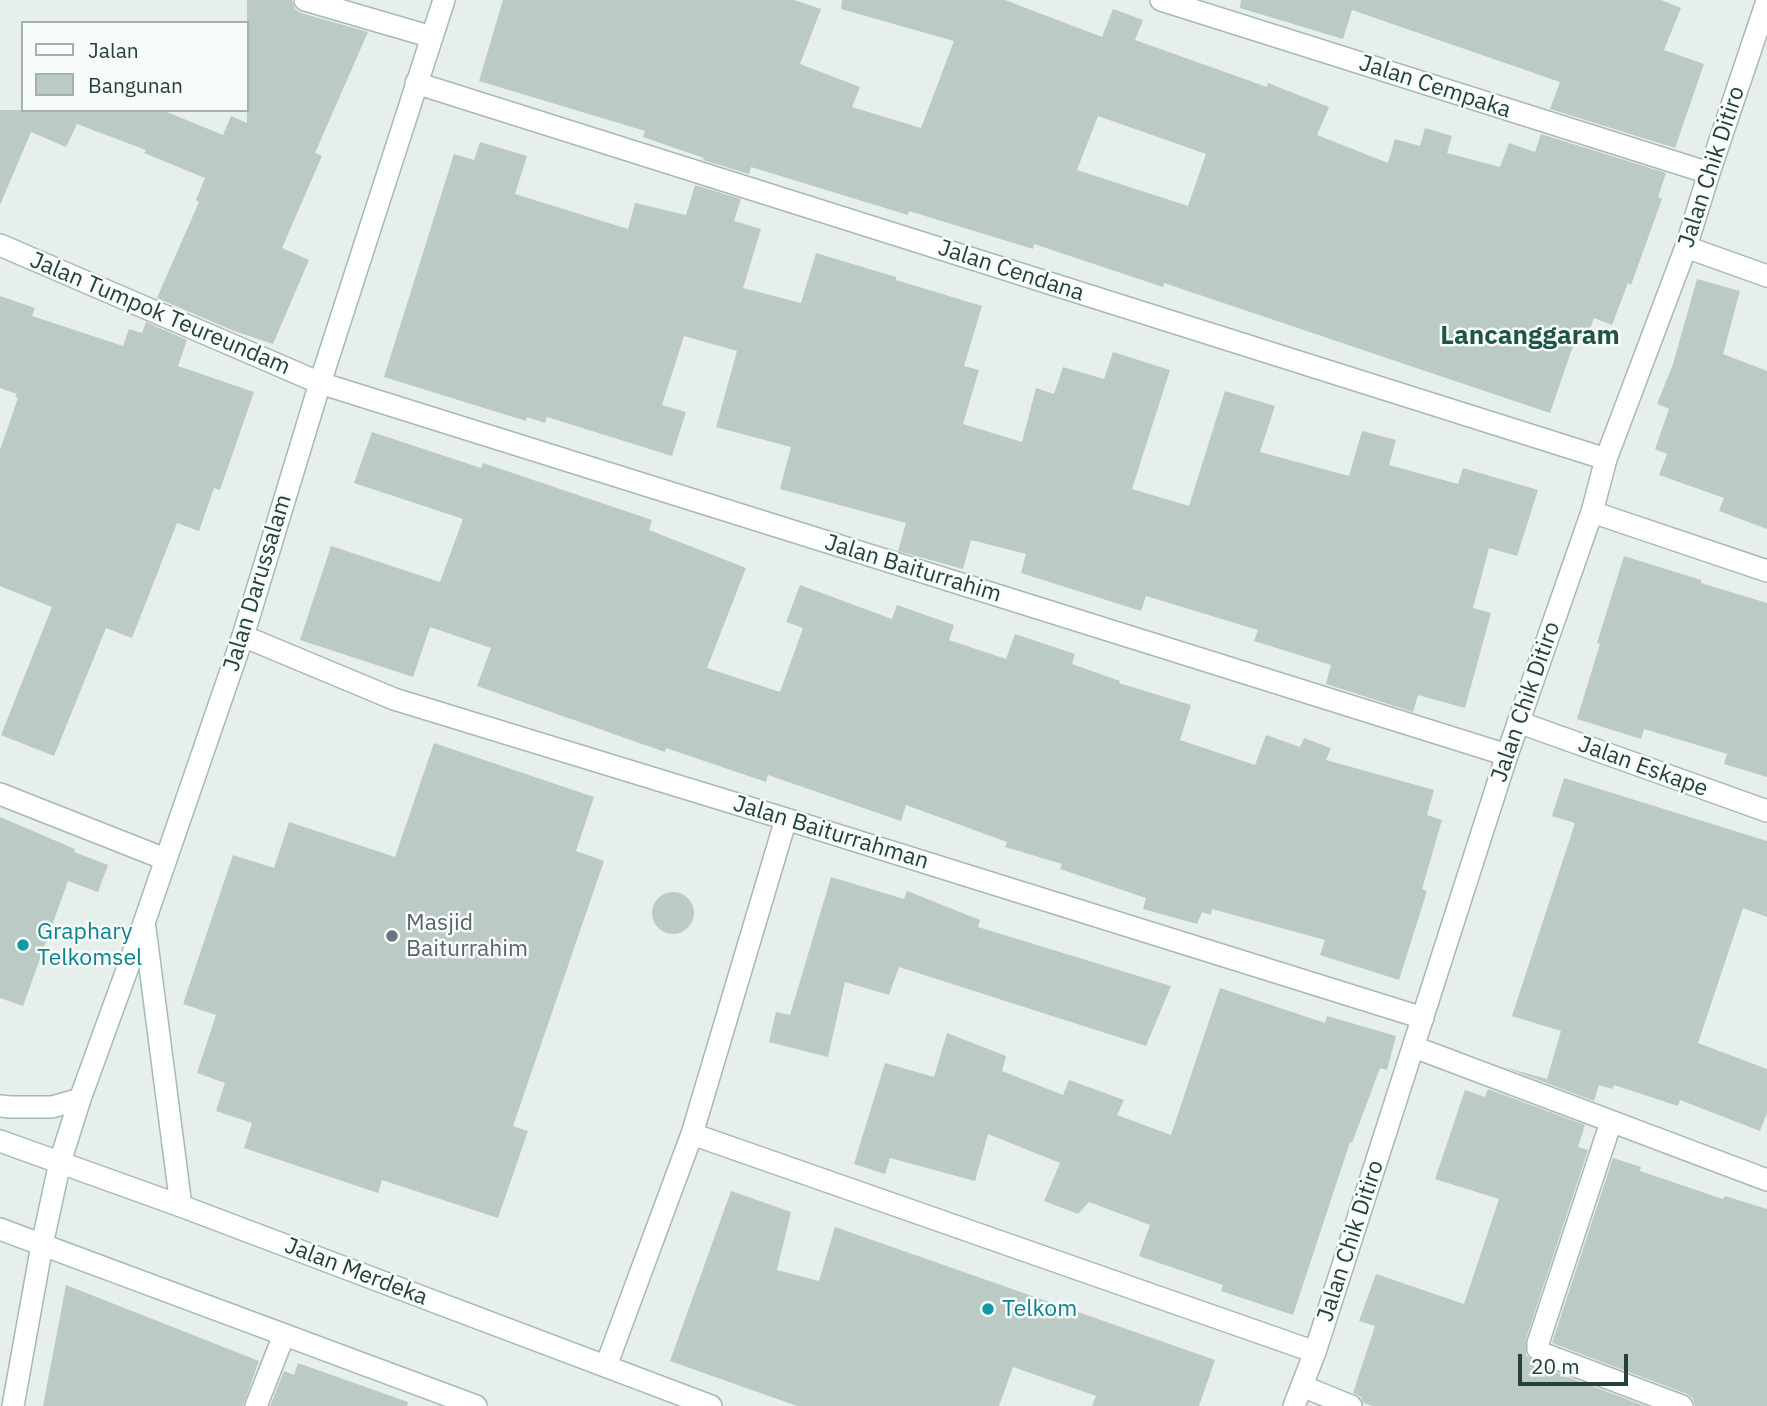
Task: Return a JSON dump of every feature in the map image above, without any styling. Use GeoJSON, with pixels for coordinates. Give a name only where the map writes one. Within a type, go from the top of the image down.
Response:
{"type":"FeatureCollection","features":[{"type":"Feature","properties":{"kind":"street"},"geometry":{"type":"LineString","coordinates":[[305,0],[432,37]]}},
{"type":"Feature","properties":{"kind":"street","name":"Jalan Darussalam"},"geometry":{"type":"LineString","coordinates":[[13,1406],[60,1162],[243,636],[320,383],[444,0]]}},
{"type":"Feature","properties":{"kind":"street","name":"Jalan Cempaka"},"geometry":{"type":"LineString","coordinates":[[1161,0],[1709,173]]}},
{"type":"Feature","properties":{"kind":"street","name":"Jalan Chik Ditiro"},"geometry":{"type":"LineString","coordinates":[[1298,1396],[1315,1352],[1507,755],[1592,512],[1606,459],[1686,247],[1767,1]]}},
{"type":"Feature","properties":{"kind":"street","name":"Jalan Cendana"},"geometry":{"type":"LineString","coordinates":[[416,83],[1606,459]]}},
{"type":"Feature","properties":{"kind":"street","name":"Jalan Tumpok Teureundam"},"geometry":{"type":"LineString","coordinates":[[0,245],[320,383]]}},
{"type":"Feature","properties":{"kind":"street"},"geometry":{"type":"LineString","coordinates":[[1686,247],[1767,276]]}},
{"type":"Feature","properties":{"kind":"street","name":"Jalan Baiturrahim"},"geometry":{"type":"LineString","coordinates":[[320,383],[1507,755]]}},
{"type":"Feature","properties":{"kind":"street"},"geometry":{"type":"LineString","coordinates":[[1592,512],[1767,571]]}},
{"type":"Feature","properties":{"kind":"street","name":"Jalan Baiturrahman"},"geometry":{"type":"LineString","coordinates":[[243,636],[394,699],[1423,1018]]}},
{"type":"Feature","properties":{"kind":"street","name":"Jalan Eskape"},"geometry":{"type":"LineString","coordinates":[[1518,722],[1767,811]]}},
{"type":"Feature","properties":{"kind":"street"},"geometry":{"type":"LineString","coordinates":[[0,794],[165,859]]}},
{"type":"Feature","properties":{"kind":"street"},"geometry":{"type":"LineString","coordinates":[[606,1366],[692,1134],[786,819]]}},
{"type":"Feature","properties":{"kind":"street"},"geometry":{"type":"LineString","coordinates":[[144,923],[181,1206]]}},
{"type":"Feature","properties":{"kind":"street"},"geometry":{"type":"LineString","coordinates":[[1414,1047],[1767,1180]]}},
{"type":"Feature","properties":{"kind":"street"},"geometry":{"type":"LineString","coordinates":[[0,1106],[52,1107],[80,1099]]}},
{"type":"Feature","properties":{"kind":"street"},"geometry":{"type":"LineString","coordinates":[[1611,1122],[1538,1349],[1544,1354],[1682,1406]]}},
{"type":"Feature","properties":{"kind":"street"},"geometry":{"type":"LineString","coordinates":[[692,1134],[1315,1352]]}},
{"type":"Feature","properties":{"kind":"street","name":"Jalan Merdeka"},"geometry":{"type":"LineString","coordinates":[[0,1141],[181,1206],[711,1406]]}},
{"type":"Feature","properties":{"kind":"street"},"geometry":{"type":"LineString","coordinates":[[0,1229],[476,1406]]}},
{"type":"Feature","properties":{"kind":"street"},"geometry":{"type":"LineString","coordinates":[[256,1406],[284,1335]]}},
{"type":"Feature","properties":{"kind":"street"},"geometry":{"type":"LineString","coordinates":[[1298,1396],[1351,1406]]}},
{"type":"Feature","properties":{"kind":"building"},"geometry":{"type":"Polygon","coordinates":[[[247,0],[292,0],[295,9],[301,13],[368,32],[315,153],[322,156],[282,248],[309,260],[273,344],[234,331],[157,298],[199,202],[196,200],[205,178],[144,153],[146,150],[77,124],[66,147],[31,132],[0,205],[0,110],[167,112],[223,135],[231,116],[247,123],[247,0]]]}},
{"type":"Feature","properties":{"kind":"building"},"geometry":{"type":"Polygon","coordinates":[[[503,0],[794,0],[821,9],[800,64],[860,87],[852,107],[921,128],[954,41],[841,9],[842,0],[1005,0],[1102,37],[1113,9],[1143,20],[1135,40],[1267,87],[1268,83],[1329,107],[1317,135],[1388,163],[1395,139],[1420,146],[1425,128],[1452,136],[1447,153],[1500,167],[1509,143],[1535,152],[1541,134],[1666,173],[1658,197],[1662,199],[1631,285],[1628,283],[1612,325],[1594,318],[1585,343],[1575,340],[1550,413],[1164,283],[1163,287],[1034,244],[1033,249],[909,211],[908,215],[751,167],[749,174],[643,137],[645,131],[479,81],[503,0]],[[1098,116],[1077,170],[1188,206],[1206,154],[1098,116]]]}},
{"type":"Feature","properties":{"kind":"building"},"geometry":{"type":"Polygon","coordinates":[[[1241,0],[1661,0],[1681,8],[1664,50],[1704,64],[1675,148],[1550,109],[1560,82],[1352,10],[1343,39],[1240,8],[1241,0]]]}},
{"type":"Feature","properties":{"kind":"building"},"geometry":{"type":"Polygon","coordinates":[[[480,142],[527,156],[515,194],[628,229],[635,203],[686,215],[695,185],[741,199],[734,221],[761,229],[743,288],[801,303],[816,253],[982,306],[964,366],[979,370],[963,424],[1022,442],[1036,388],[1054,394],[1063,367],[1104,379],[1113,352],[1170,370],[1132,489],[1189,506],[1225,391],[1275,406],[1260,452],[1349,476],[1362,431],[1396,440],[1389,465],[1458,484],[1463,468],[1538,490],[1517,556],[1489,548],[1473,608],[1491,613],[1465,708],[1418,695],[1413,712],[1326,684],[1331,665],[1254,641],[1258,630],[1146,596],[1141,611],[1021,573],[1026,554],[971,540],[963,569],[898,551],[906,523],[780,489],[791,447],[716,427],[737,351],[684,336],[662,405],[686,412],[672,456],[547,417],[545,423],[527,417],[526,421],[384,377],[454,154],[474,160],[480,142]]]}},
{"type":"Feature","properties":{"kind":"building"},"geometry":{"type":"Polygon","coordinates":[[[1697,279],[1740,291],[1723,354],[1767,371],[1767,529],[1719,511],[1724,498],[1659,475],[1667,454],[1655,449],[1669,409],[1657,404],[1673,364],[1697,279]]]}},
{"type":"Feature","properties":{"kind":"building"},"geometry":{"type":"Polygon","coordinates":[[[0,296],[35,308],[32,316],[123,346],[129,329],[142,333],[146,322],[187,340],[178,366],[254,392],[220,490],[214,488],[199,531],[177,523],[132,638],[106,628],[54,756],[1,735],[52,607],[0,586],[0,450],[18,398],[15,397],[17,394],[0,388],[0,296]]]}},
{"type":"Feature","properties":{"kind":"building"},"geometry":{"type":"Polygon","coordinates":[[[372,432],[481,468],[483,463],[652,520],[649,530],[746,568],[707,668],[780,692],[803,628],[786,622],[800,585],[892,619],[897,605],[954,625],[949,640],[1006,659],[1015,634],[1075,654],[1072,664],[1120,681],[1119,683],[1191,705],[1180,740],[1255,765],[1266,735],[1300,747],[1304,738],[1331,748],[1326,760],[1434,790],[1427,815],[1442,820],[1422,889],[1427,891],[1399,980],[1320,955],[1325,940],[1212,909],[1211,915],[1202,912],[1197,924],[1143,909],[1146,898],[1060,869],[1062,864],[1005,847],[1007,842],[906,805],[901,821],[768,775],[766,782],[666,748],[665,752],[477,686],[491,648],[430,627],[413,677],[300,640],[331,546],[440,582],[463,519],[354,483],[372,432]]]}},
{"type":"Feature","properties":{"kind":"building"},"geometry":{"type":"Polygon","coordinates":[[[1624,556],[1767,603],[1767,777],[1724,764],[1727,754],[1644,729],[1641,739],[1577,719],[1624,556]]]}},
{"type":"Feature","properties":{"kind":"building","name":"Masjid Baiturrahim"},"geometry":{"type":"Polygon","coordinates":[[[434,743],[594,797],[576,851],[604,861],[513,1126],[528,1131],[498,1218],[382,1180],[378,1193],[244,1148],[252,1123],[216,1111],[225,1083],[197,1073],[216,1015],[183,1004],[233,855],[274,868],[289,822],[395,857],[434,743]]]}},
{"type":"Feature","properties":{"kind":"building"},"geometry":{"type":"Polygon","coordinates":[[[1564,778],[1767,841],[1767,917],[1743,908],[1698,1043],[1767,1069],[1767,1113],[1760,1131],[1680,1100],[1678,1106],[1614,1085],[1612,1089],[1599,1085],[1594,1101],[1504,1067],[1547,1079],[1561,1031],[1512,1016],[1575,823],[1552,816],[1564,778]]]}},
{"type":"Feature","properties":{"kind":"building"},"geometry":{"type":"Polygon","coordinates":[[[0,817],[108,865],[98,892],[68,881],[23,1006],[0,998],[0,817]]]}},
{"type":"Feature","properties":{"kind":"building"},"geometry":{"type":"Polygon","coordinates":[[[831,877],[904,899],[907,891],[980,920],[978,927],[1171,986],[1146,1046],[899,967],[889,995],[845,982],[828,1057],[769,1042],[776,1012],[790,1015],[831,877]]]}},
{"type":"Feature","properties":{"kind":"building"},"geometry":{"type":"Polygon","coordinates":[[[673,892],[688,898],[694,913],[688,928],[673,934],[658,928],[652,913],[658,898],[673,892]]]}},
{"type":"Feature","properties":{"kind":"building"},"geometry":{"type":"Polygon","coordinates":[[[1220,988],[1325,1023],[1327,1016],[1396,1036],[1387,1070],[1380,1068],[1352,1143],[1350,1142],[1293,1315],[1221,1291],[1223,1285],[1139,1256],[1150,1225],[1089,1202],[1078,1214],[1044,1201],[1060,1163],[988,1134],[975,1181],[890,1158],[885,1174],[854,1164],[885,1063],[934,1077],[947,1033],[1006,1056],[1002,1071],[1063,1095],[1069,1080],[1124,1100],[1117,1115],[1171,1135],[1220,988]]]}},
{"type":"Feature","properties":{"kind":"building"},"geometry":{"type":"Polygon","coordinates":[[[1488,1089],[1585,1125],[1578,1147],[1588,1150],[1526,1339],[1526,1355],[1539,1366],[1645,1406],[1373,1406],[1363,1403],[1361,1397],[1353,1393],[1375,1326],[1359,1321],[1376,1274],[1464,1304],[1499,1199],[1435,1179],[1465,1090],[1485,1097],[1488,1089]]]}},
{"type":"Feature","properties":{"kind":"building"},"geometry":{"type":"Polygon","coordinates":[[[1613,1158],[1641,1167],[1640,1171],[1723,1199],[1725,1196],[1767,1209],[1767,1406],[1695,1406],[1693,1398],[1687,1394],[1552,1343],[1613,1158]]]}},
{"type":"Feature","properties":{"kind":"building"},"geometry":{"type":"Polygon","coordinates":[[[731,1191],[791,1212],[777,1270],[819,1281],[835,1227],[1215,1360],[1199,1406],[1092,1406],[1096,1396],[1013,1367],[999,1406],[797,1406],[670,1361],[731,1191]]]}},
{"type":"Feature","properties":{"kind":"building"},"geometry":{"type":"Polygon","coordinates":[[[66,1285],[259,1361],[243,1406],[43,1406],[66,1285]]]}},
{"type":"Feature","properties":{"kind":"building"},"geometry":{"type":"Polygon","coordinates":[[[298,1363],[408,1402],[407,1406],[270,1406],[284,1371],[294,1375],[298,1363]]]}},
{"type":"Feature","properties":{"kind":"place","name":"Masjid Baiturrahim"},"geometry":{"type":"Point","coordinates":[392,936]}},
{"type":"Feature","properties":{"kind":"place","name":"Graphary Telkomsel"},"geometry":{"type":"Point","coordinates":[23,945]}},
{"type":"Feature","properties":{"kind":"place","name":"Telkom"},"geometry":{"type":"Point","coordinates":[988,1309]}},
{"type":"Feature","properties":{"kind":"district","name":"Lancanggaram"},"geometry":{"type":"Point","coordinates":[1530,336]}}]}
